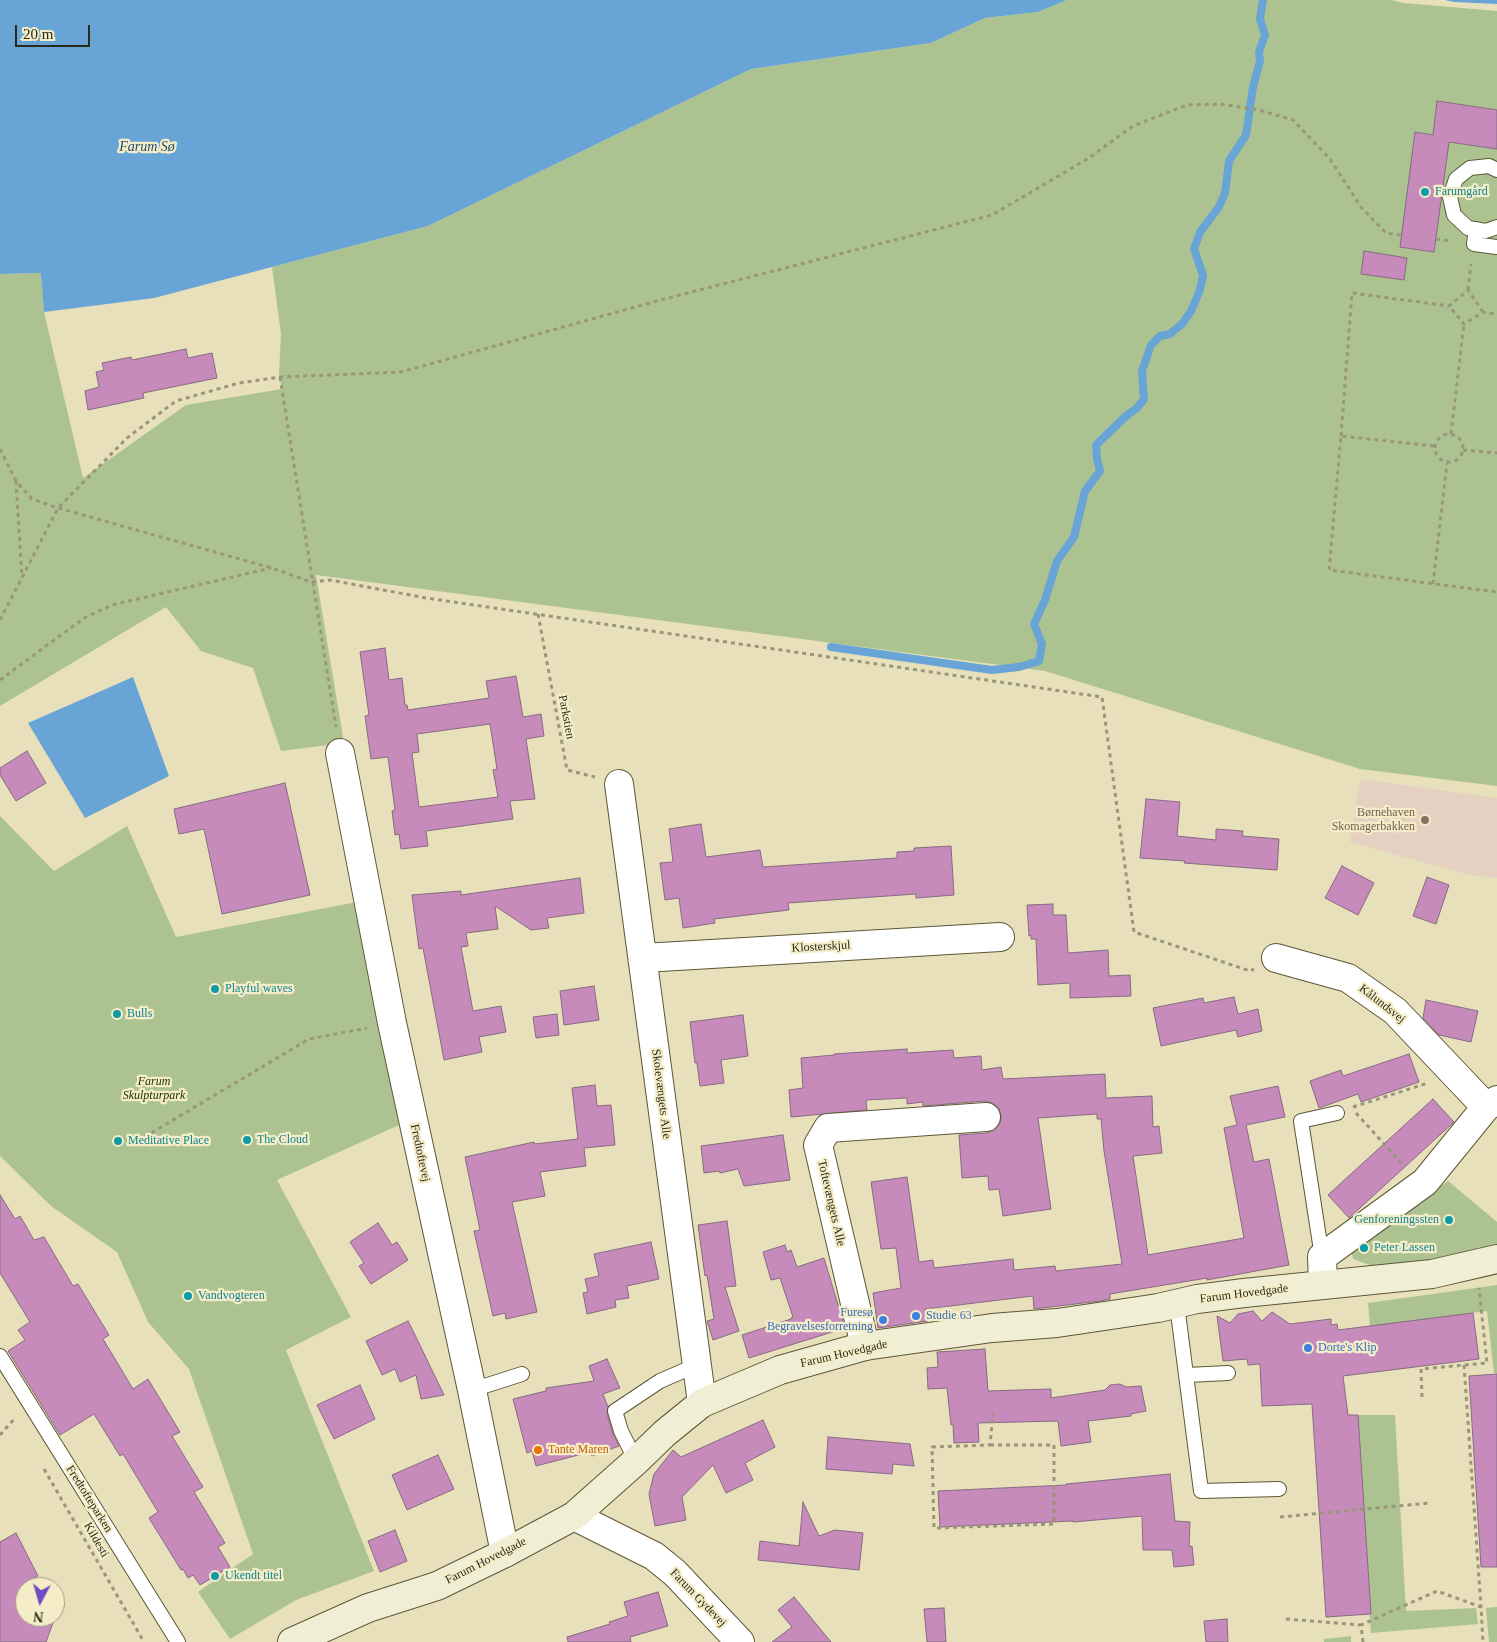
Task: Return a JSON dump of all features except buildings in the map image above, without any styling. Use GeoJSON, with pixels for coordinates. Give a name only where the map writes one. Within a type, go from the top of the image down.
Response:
{"type":"FeatureCollection","features":[{"type":"Feature","properties":{"kind":"street","name":"Fredtoftevej"},"geometry":{"type":"LineString","coordinates":[[340,753],[392,1023],[472,1390],[505,1553]]}},
{"type":"Feature","properties":{"kind":"street","name":"Skolevængets Alle"},"geometry":{"type":"LineString","coordinates":[[619,784],[702,1403]]}},
{"type":"Feature","properties":{"kind":"street","name":"Klosterskjul"},"geometry":{"type":"LineString","coordinates":[[643,958],[1000,937]]}},
{"type":"Feature","properties":{"kind":"street","name":"Kålundsvej"},"geometry":{"type":"LineString","coordinates":[[1276,958],[1348,978],[1395,1011],[1455,1074],[1492,1103],[1425,1182],[1322,1257]]}},
{"type":"Feature","properties":{"kind":"street","name":"Toftevængets Alle"},"geometry":{"type":"LineString","coordinates":[[865,1346],[818,1145],[828,1128],[986,1117]]}},
{"type":"Feature","properties":{"kind":"street"},"geometry":{"type":"LineString","coordinates":[[1322,1257],[1323,1284]]}},
{"type":"Feature","properties":{"kind":"street","name":"Farum Hovedgade"},"geometry":{"type":"LineString","coordinates":[[292,1642],[330,1633],[368,1608],[437,1586],[505,1553],[574,1516],[665,1433],[702,1403],[780,1370],[865,1346],[992,1328],[1066,1322],[1234,1294],[1323,1284],[1348,1284],[1432,1274],[1497,1260]]}},
{"type":"Feature","properties":{"kind":"street","name":"Farum Gydevej"},"geometry":{"type":"LineString","coordinates":[[574,1516],[654,1556],[675,1573],[736,1638]]}},
{"type":"Feature","properties":{"kind":"lane"},"geometry":{"type":"LineString","coordinates":[[1497,170],[1489,166],[1470,168],[1456,179],[1450,197],[1454,215],[1468,228],[1486,231],[1497,227]]}},
{"type":"Feature","properties":{"kind":"lane"},"geometry":{"type":"LineString","coordinates":[[1476,229],[1474,244],[1497,247]]}},
{"type":"Feature","properties":{"kind":"lane"},"geometry":{"type":"LineString","coordinates":[[1322,1257],[1301,1121],[1337,1113]]}},
{"type":"Feature","properties":{"kind":"lane"},"geometry":{"type":"LineString","coordinates":[[1177,1305],[1201,1491],[1279,1489]]}},
{"type":"Feature","properties":{"kind":"lane","name":"Fredtofteparken"},"geometry":{"type":"LineString","coordinates":[[0,1356],[178,1642]]}},
{"type":"Feature","properties":{"kind":"lane"},"geometry":{"type":"LineString","coordinates":[[636,1461],[622,1431],[615,1410],[660,1381],[697,1366]]}},
{"type":"Feature","properties":{"kind":"lane"},"geometry":{"type":"LineString","coordinates":[[1187,1375],[1228,1373]]}},
{"type":"Feature","properties":{"kind":"lane"},"geometry":{"type":"LineString","coordinates":[[472,1390],[522,1374]]}},
{"type":"Feature","properties":{"kind":"path"},"geometry":{"type":"LineString","coordinates":[[0,620],[58,508],[127,438],[176,401],[238,383],[280,377],[401,372],[673,296],[992,215],[1089,158],[1133,126],[1187,105],[1220,104],[1250,109],[1293,120],[1330,159],[1361,207],[1386,234],[1401,235]]}},
{"type":"Feature","properties":{"kind":"path"},"geometry":{"type":"LineString","coordinates":[[1474,244],[1468,290],[1483,312]]}},
{"type":"Feature","properties":{"kind":"path"},"geometry":{"type":"LineString","coordinates":[[1449,306],[1468,290]]}},
{"type":"Feature","properties":{"kind":"path"},"geometry":{"type":"LineString","coordinates":[[1451,434],[1464,324],[1449,306],[1352,293],[1329,570],[1497,592]]}},
{"type":"Feature","properties":{"kind":"path"},"geometry":{"type":"LineString","coordinates":[[1464,324],[1483,312],[1497,314]]}},
{"type":"Feature","properties":{"kind":"path"},"geometry":{"type":"LineString","coordinates":[[280,377],[311,582],[340,753]]}},
{"type":"Feature","properties":{"kind":"path"},"geometry":{"type":"LineString","coordinates":[[1443,434],[1451,434],[1458,436],[1462,442],[1463,450],[1460,457],[1454,462],[1447,463],[1440,460],[1435,454],[1434,446],[1437,439],[1443,434]]}},
{"type":"Feature","properties":{"kind":"path"},"geometry":{"type":"LineString","coordinates":[[1341,436],[1434,446]]}},
{"type":"Feature","properties":{"kind":"path"},"geometry":{"type":"LineString","coordinates":[[0,449],[16,481],[32,499],[272,568],[311,582],[330,580],[426,598],[1102,697],[1134,932],[1250,971],[1276,958]]}},
{"type":"Feature","properties":{"kind":"path"},"geometry":{"type":"LineString","coordinates":[[1463,450],[1497,453]]}},
{"type":"Feature","properties":{"kind":"path"},"geometry":{"type":"LineString","coordinates":[[1433,584],[1447,463]]}},
{"type":"Feature","properties":{"kind":"path"},"geometry":{"type":"LineString","coordinates":[[16,481],[22,578]]}},
{"type":"Feature","properties":{"kind":"path"},"geometry":{"type":"LineString","coordinates":[[0,680],[84,618],[112,605],[272,568]]}},
{"type":"Feature","properties":{"kind":"path","name":"Parkstien"},"geometry":{"type":"LineString","coordinates":[[538,614],[567,770],[619,784]]}},
{"type":"Feature","properties":{"kind":"path"},"geometry":{"type":"LineString","coordinates":[[131,1145],[309,1039],[392,1023]]}},
{"type":"Feature","properties":{"kind":"path"},"geometry":{"type":"LineString","coordinates":[[1421,1185],[1352,1108],[1455,1074]]}},
{"type":"Feature","properties":{"kind":"path"},"geometry":{"type":"LineString","coordinates":[[1422,1396],[1421,1369],[1487,1363],[1478,1286]]}},
{"type":"Feature","properties":{"kind":"path"},"geometry":{"type":"LineString","coordinates":[[1464,1365],[1483,1642]]}},
{"type":"Feature","properties":{"kind":"path"},"geometry":{"type":"LineString","coordinates":[[0,1435],[15,1418],[10,1411]]}},
{"type":"Feature","properties":{"kind":"path"},"geometry":{"type":"LineString","coordinates":[[990,1445],[993,1413]]}},
{"type":"Feature","properties":{"kind":"path"},"geometry":{"type":"LineString","coordinates":[[990,1445],[1054,1445],[1054,1524],[934,1528],[932,1447],[990,1445]]}},
{"type":"Feature","properties":{"kind":"path","name":"Kildesti"},"geometry":{"type":"LineString","coordinates":[[40,1461],[144,1642]]}},
{"type":"Feature","properties":{"kind":"path"},"geometry":{"type":"LineString","coordinates":[[1280,1517],[1430,1502]]}},
{"type":"Feature","properties":{"kind":"path"},"geometry":{"type":"LineString","coordinates":[[1286,1619],[1362,1625],[1437,1591],[1481,1607]]}},
{"type":"Feature","properties":{"kind":"path"},"geometry":{"type":"LineString","coordinates":[[1362,1625],[1362,1642]]}},
{"type":"Feature","properties":{"kind":"shaded area","name":"Børnehaven Skomagerbakken"},"geometry":{"type":"Polygon","coordinates":[[[1360,779],[1497,798],[1497,878],[1470,875],[1350,842],[1360,779]]]}},
{"type":"Feature","properties":{"kind":"green space"},"geometry":{"type":"Polygon","coordinates":[[[1067,0],[1391,0],[1404,3],[1497,11],[1497,786],[1360,769],[1045,671],[316,575],[344,743],[281,751],[253,668],[201,651],[166,607],[0,706],[0,274],[42,273],[44,312],[83,478],[186,405],[282,389],[279,373],[281,334],[272,267],[428,226],[751,69],[931,43],[985,18],[1038,12],[1067,0]]]}},
{"type":"Feature","properties":{"kind":"green space","name":"Farum Skulpturpark"},"geometry":{"type":"Polygon","coordinates":[[[0,816],[54,871],[127,826],[176,937],[357,902],[399,1125],[277,1180],[351,1317],[286,1350],[374,1571],[296,1600],[230,1639],[198,1592],[253,1554],[189,1369],[148,1322],[117,1252],[51,1206],[0,1156],[0,816]]]}},
{"type":"Feature","properties":{"kind":"green space"},"geometry":{"type":"Polygon","coordinates":[[[1448,1181],[1497,1222],[1497,1249],[1378,1268],[1353,1259],[1351,1249],[1448,1181]]]}},
{"type":"Feature","properties":{"kind":"green space"},"geometry":{"type":"Polygon","coordinates":[[[1497,1285],[1497,1373],[1494,1373],[1487,1311],[1370,1327],[1368,1303],[1497,1285]]]}},
{"type":"Feature","properties":{"kind":"green space"},"geometry":{"type":"Polygon","coordinates":[[[1356,1415],[1395,1415],[1406,1611],[1476,1608],[1478,1624],[1371,1633],[1362,1528],[1356,1415]]]}},
{"type":"Feature","properties":{"kind":"green space"},"geometry":{"type":"Polygon","coordinates":[[[1497,1607],[1497,1642],[1489,1642],[1486,1608],[1497,1607]]]}},
{"type":"Feature","properties":{"kind":"green space"},"geometry":{"type":"Polygon","coordinates":[[[1351,1636],[1351,1642],[1324,1642],[1324,1639],[1351,1636]]]}},
{"type":"Feature","properties":{"kind":"water","name":"Farum Sø"},"geometry":{"type":"Polygon","coordinates":[[[0,0],[1067,0],[1038,12],[985,18],[931,43],[751,69],[428,226],[154,298],[44,312],[41,273],[0,274],[0,0]]]}},
{"type":"Feature","properties":{"kind":"water"},"geometry":{"type":"Polygon","coordinates":[[[1445,0],[1497,0],[1497,4],[1454,2],[1445,0]]]}},
{"type":"Feature","properties":{"kind":"water"},"geometry":{"type":"Polygon","coordinates":[[[133,677],[169,776],[85,818],[28,723],[133,677]]]}},
{"type":"Feature","properties":{"kind":"waterway"},"geometry":{"type":"LineString","coordinates":[[831,647],[992,670],[1019,667],[1039,661],[1042,644],[1034,624],[1045,600],[1057,561],[1074,537],[1085,491],[1100,471],[1096,445],[1137,408],[1144,399],[1142,371],[1151,345],[1160,336],[1170,334],[1183,323],[1191,311],[1200,290],[1203,275],[1194,249],[1200,232],[1219,207],[1225,193],[1229,161],[1246,135],[1253,87],[1260,61],[1259,52],[1265,35],[1260,19],[1263,0]]}},
{"type":"Feature","properties":{"kind":"place","name":"Farumgård"},"geometry":{"type":"Point","coordinates":[1425,192]}},
{"type":"Feature","properties":{"kind":"place","name":"Børnehaven Skomagerbakken"},"geometry":{"type":"Point","coordinates":[1425,820]}},
{"type":"Feature","properties":{"kind":"place","name":"Playful waves"},"geometry":{"type":"Point","coordinates":[215,989]}},
{"type":"Feature","properties":{"kind":"place","name":"Bulls"},"geometry":{"type":"Point","coordinates":[117,1014]}},
{"type":"Feature","properties":{"kind":"place","name":"The Cloud"},"geometry":{"type":"Point","coordinates":[247,1140]}},
{"type":"Feature","properties":{"kind":"place","name":"Meditative Place"},"geometry":{"type":"Point","coordinates":[118,1141]}},
{"type":"Feature","properties":{"kind":"place","name":"Genforeningssten"},"geometry":{"type":"Point","coordinates":[1449,1220]}},
{"type":"Feature","properties":{"kind":"place","name":"Peter Lassen"},"geometry":{"type":"Point","coordinates":[1364,1248]}},
{"type":"Feature","properties":{"kind":"place","name":"Vandvogteren"},"geometry":{"type":"Point","coordinates":[188,1296]}},
{"type":"Feature","properties":{"kind":"place","name":"Studie 63"},"geometry":{"type":"Point","coordinates":[916,1316]}},
{"type":"Feature","properties":{"kind":"place","name":"Furesø Begravelsesforretning"},"geometry":{"type":"Point","coordinates":[883,1320]}},
{"type":"Feature","properties":{"kind":"place","name":"Dorte's Klip"},"geometry":{"type":"Point","coordinates":[1308,1348]}},
{"type":"Feature","properties":{"kind":"place","name":"Tante Maren"},"geometry":{"type":"Point","coordinates":[538,1450]}},
{"type":"Feature","properties":{"kind":"place","name":"Ukendt titel"},"geometry":{"type":"Point","coordinates":[215,1576]}}]}
